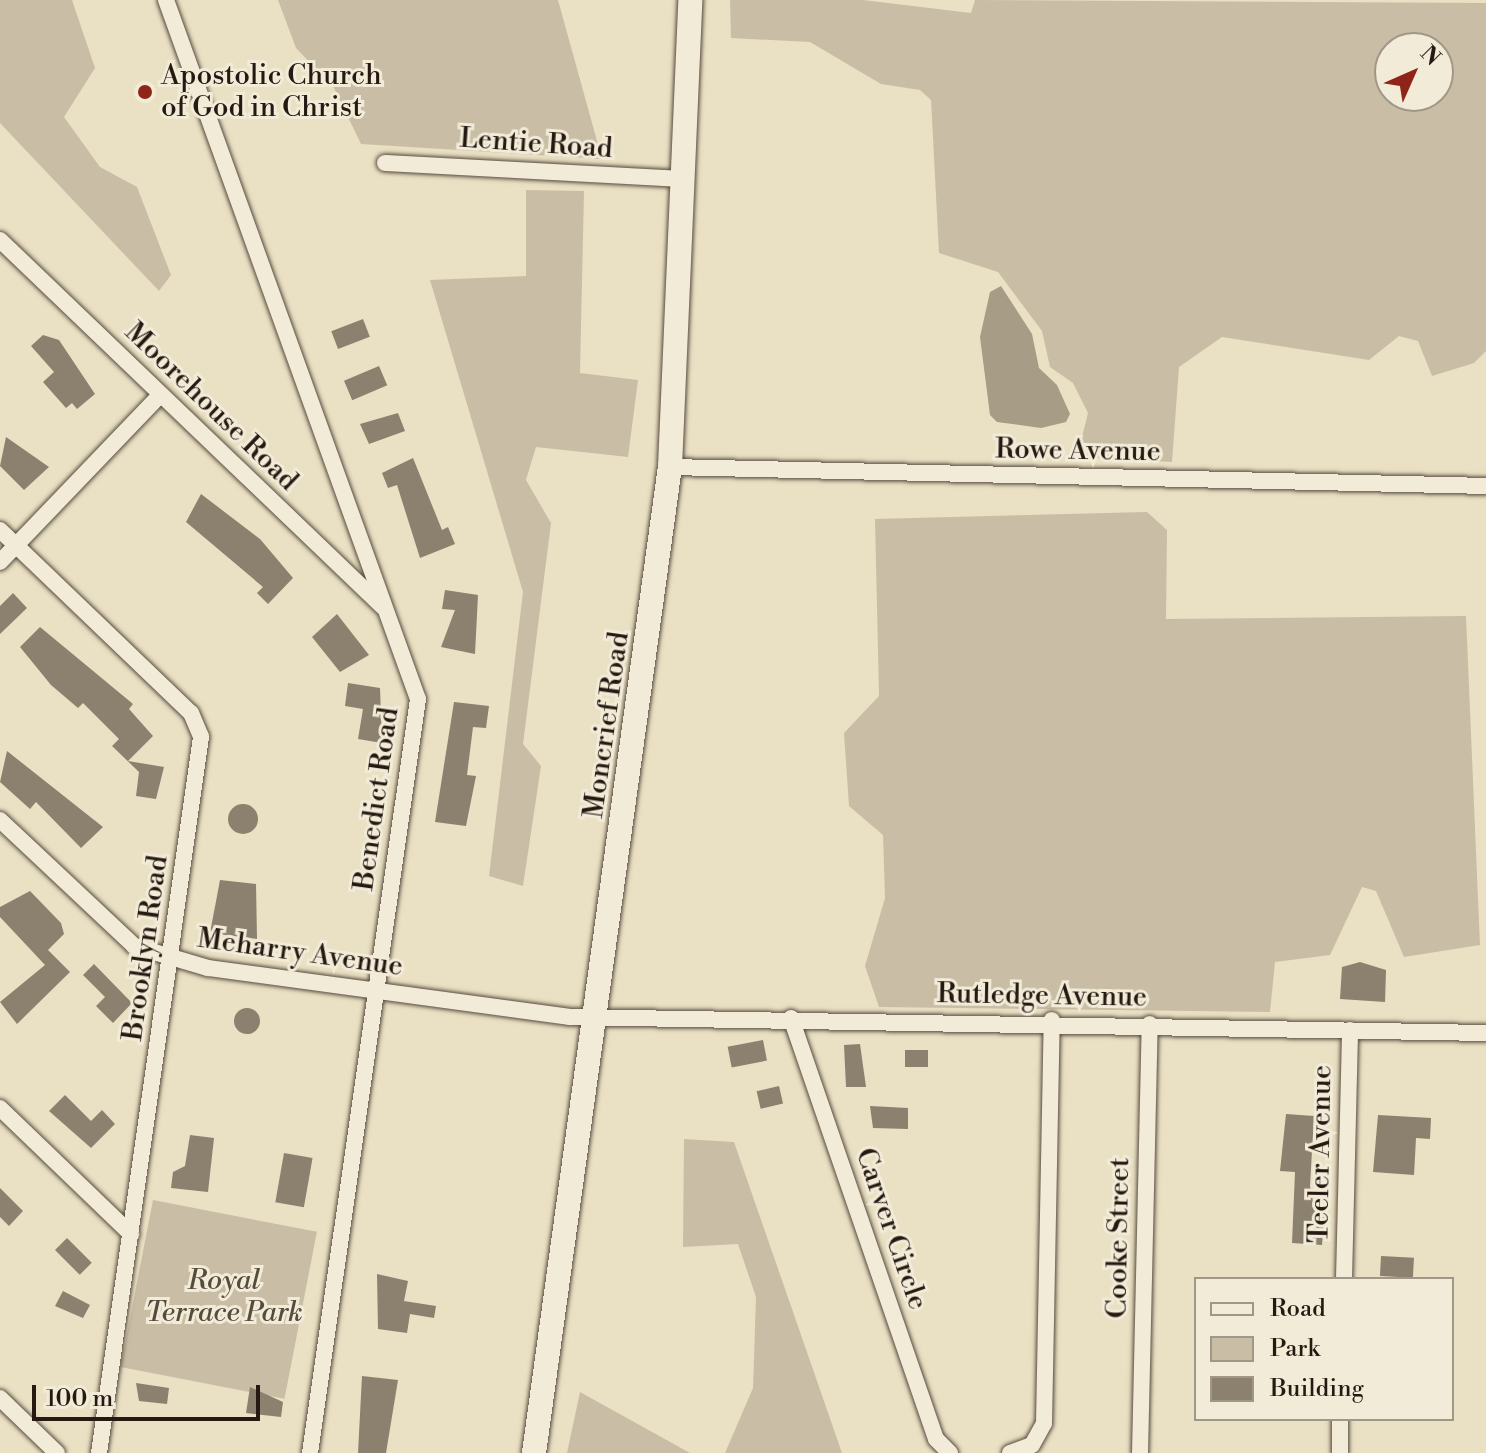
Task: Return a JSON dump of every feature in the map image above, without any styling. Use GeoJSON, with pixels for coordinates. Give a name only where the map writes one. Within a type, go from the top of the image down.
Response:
{"type":"FeatureCollection","features":[{"type":"Feature","properties":{"kind":"main road","name":"Moncrief Road"},"geometry":{"type":"LineString","coordinates":[[534,1453],[670,467],[690,0]]}},
{"type":"Feature","properties":{"kind":"street","name":"Benedict Road"},"geometry":{"type":"LineString","coordinates":[[166,0],[418,699],[310,1453]]}},
{"type":"Feature","properties":{"kind":"street","name":"Lentie Road"},"geometry":{"type":"LineString","coordinates":[[385,163],[684,179]]}},
{"type":"Feature","properties":{"kind":"street","name":"Moorehouse Road"},"geometry":{"type":"LineString","coordinates":[[0,240],[387,610]]}},
{"type":"Feature","properties":{"kind":"street"},"geometry":{"type":"LineString","coordinates":[[0,562],[160,395]]}},
{"type":"Feature","properties":{"kind":"street","name":"Rowe Avenue"},"geometry":{"type":"LineString","coordinates":[[670,467],[1486,486]]}},
{"type":"Feature","properties":{"kind":"street","name":"Brooklyn Road"},"geometry":{"type":"LineString","coordinates":[[0,530],[198,724],[201,748],[99,1453]]}},
{"type":"Feature","properties":{"kind":"street","name":"Meharry Avenue"},"geometry":{"type":"LineString","coordinates":[[0,820],[121,937],[170,960],[375,991],[596,1016]]}},
{"type":"Feature","properties":{"kind":"street","name":"Rutledge Avenue"},"geometry":{"type":"LineString","coordinates":[[596,1016],[1052,1020],[1486,1033]]}},
{"type":"Feature","properties":{"kind":"street","name":"Carver Circle"},"geometry":{"type":"LineString","coordinates":[[791,1018],[936,1439],[950,1453]]}},
{"type":"Feature","properties":{"kind":"street"},"geometry":{"type":"LineString","coordinates":[[1010,1453],[1032,1445],[1044,1423],[1052,1020]]}},
{"type":"Feature","properties":{"kind":"street","name":"Cooke Street"},"geometry":{"type":"LineString","coordinates":[[1140,1453],[1150,1024]]}},
{"type":"Feature","properties":{"kind":"street","name":"Teeler Avenue"},"geometry":{"type":"LineString","coordinates":[[1344,1277],[1350,1030]]}},
{"type":"Feature","properties":{"kind":"street"},"geometry":{"type":"LineString","coordinates":[[0,1108],[131,1234]]}},
{"type":"Feature","properties":{"kind":"street"},"geometry":{"type":"LineString","coordinates":[[0,1398],[57,1453]]}},
{"type":"Feature","properties":{"kind":"street"},"geometry":{"type":"LineString","coordinates":[[1340,1421],[1340,1453]]}},
{"type":"Feature","properties":{"kind":"green space"},"geometry":{"type":"Polygon","coordinates":[[[0,0],[72,0],[95,68],[64,117],[100,167],[137,187],[171,275],[159,291],[0,123],[0,0]]]}},
{"type":"Feature","properties":{"kind":"green space"},"geometry":{"type":"Polygon","coordinates":[[[278,0],[558,0],[602,159],[361,144],[334,88],[296,48],[278,0]]]}},
{"type":"Feature","properties":{"kind":"green space"},"geometry":{"type":"Polygon","coordinates":[[[730,0],[863,0],[971,13],[975,0],[1486,3],[1486,351],[1474,363],[1432,376],[1418,341],[1399,336],[1369,360],[1222,337],[1179,367],[1172,462],[1077,457],[1088,413],[1073,383],[1050,367],[1042,331],[998,272],[939,253],[931,100],[920,90],[881,84],[810,42],[731,38],[730,0]]]}},
{"type":"Feature","properties":{"kind":"green space"},"geometry":{"type":"Polygon","coordinates":[[[526,190],[584,191],[580,373],[638,380],[628,457],[536,447],[526,480],[551,523],[523,744],[541,766],[523,886],[489,876],[523,592],[430,280],[526,276],[526,190]]]}},
{"type":"Feature","properties":{"kind":"green space"},"geometry":{"type":"Polygon","coordinates":[[[1147,512],[1167,530],[1166,619],[1466,616],[1480,945],[1404,957],[1376,891],[1362,887],[1330,955],[1275,962],[1270,1012],[879,1007],[865,966],[885,898],[883,835],[849,806],[844,733],[879,696],[875,519],[1147,512]]]}},
{"type":"Feature","properties":{"kind":"green space"},"geometry":{"type":"Polygon","coordinates":[[[684,1139],[734,1142],[842,1453],[725,1453],[753,1388],[756,1297],[738,1244],[683,1247],[684,1139]]]}},
{"type":"Feature","properties":{"kind":"green space","name":"Royal Terrace Park"},"geometry":{"type":"Polygon","coordinates":[[[153,1200],[317,1232],[284,1399],[121,1367],[153,1200]]]}},
{"type":"Feature","properties":{"kind":"green space"},"geometry":{"type":"Polygon","coordinates":[[[580,1392],[690,1453],[567,1453],[580,1392]]]}},
{"type":"Feature","properties":{"kind":"shaded area"},"geometry":{"type":"Polygon","coordinates":[[[1001,286],[1032,334],[1039,368],[1057,385],[1070,414],[1066,422],[1041,428],[997,422],[990,415],[980,337],[990,292],[1001,286]]]}},
{"type":"Feature","properties":{"kind":"building"},"geometry":{"type":"Polygon","coordinates":[[[363,319],[370,337],[338,349],[331,331],[363,319]]]}},
{"type":"Feature","properties":{"kind":"building"},"geometry":{"type":"Polygon","coordinates":[[[43,335],[59,340],[95,394],[77,409],[72,403],[66,408],[43,382],[54,372],[31,346],[43,335]]]}},
{"type":"Feature","properties":{"kind":"building"},"geometry":{"type":"Polygon","coordinates":[[[379,366],[387,385],[352,400],[344,381],[379,366]]]}},
{"type":"Feature","properties":{"kind":"building"},"geometry":{"type":"Polygon","coordinates":[[[398,413],[405,431],[369,444],[360,424],[398,413]]]}},
{"type":"Feature","properties":{"kind":"building"},"geometry":{"type":"Polygon","coordinates":[[[6,437],[49,467],[24,490],[0,466],[6,437]]]}},
{"type":"Feature","properties":{"kind":"building"},"geometry":{"type":"Polygon","coordinates":[[[413,458],[442,530],[448,527],[455,544],[420,558],[397,485],[388,488],[382,473],[413,458]]]}},
{"type":"Feature","properties":{"kind":"building"},"geometry":{"type":"Polygon","coordinates":[[[201,494],[260,539],[293,578],[268,604],[257,593],[263,587],[186,522],[201,494]]]}},
{"type":"Feature","properties":{"kind":"building"},"geometry":{"type":"Polygon","coordinates":[[[445,590],[478,595],[475,654],[441,647],[455,610],[442,609],[445,590]]]}},
{"type":"Feature","properties":{"kind":"building"},"geometry":{"type":"Polygon","coordinates":[[[13,593],[27,608],[0,634],[0,606],[13,593]]]}},
{"type":"Feature","properties":{"kind":"building"},"geometry":{"type":"Polygon","coordinates":[[[337,614],[369,655],[340,672],[312,637],[337,614]]]}},
{"type":"Feature","properties":{"kind":"building"},"geometry":{"type":"Polygon","coordinates":[[[40,627],[133,704],[129,709],[153,736],[128,761],[164,767],[156,799],[136,796],[139,772],[112,746],[119,739],[83,703],[78,708],[51,685],[20,647],[40,627]]]}},
{"type":"Feature","properties":{"kind":"building"},"geometry":{"type":"Polygon","coordinates":[[[348,683],[380,688],[382,743],[358,739],[363,709],[345,706],[348,683]]]}},
{"type":"Feature","properties":{"kind":"building"},"geometry":{"type":"Polygon","coordinates":[[[454,702],[489,706],[486,728],[473,727],[467,775],[476,776],[466,826],[435,822],[454,702]]]}},
{"type":"Feature","properties":{"kind":"building"},"geometry":{"type":"Polygon","coordinates":[[[7,751],[103,827],[81,848],[36,802],[30,809],[0,782],[7,751]]]}},
{"type":"Feature","properties":{"kind":"building"},"geometry":{"type":"Polygon","coordinates":[[[243,804],[249,805],[257,813],[257,825],[249,833],[243,834],[237,833],[229,825],[228,819],[229,813],[237,805],[243,804]]]}},
{"type":"Feature","properties":{"kind":"building"},"geometry":{"type":"Polygon","coordinates":[[[220,880],[256,884],[257,939],[210,933],[220,880]]]}},
{"type":"Feature","properties":{"kind":"building"},"geometry":{"type":"Polygon","coordinates":[[[30,891],[61,923],[64,934],[48,950],[70,972],[17,1024],[0,1002],[45,965],[0,917],[0,907],[30,891]]]}},
{"type":"Feature","properties":{"kind":"building"},"geometry":{"type":"Polygon","coordinates":[[[1360,962],[1386,970],[1385,1002],[1340,999],[1342,967],[1360,962]]]}},
{"type":"Feature","properties":{"kind":"building"},"geometry":{"type":"Polygon","coordinates":[[[94,964],[132,1003],[113,1023],[96,1006],[105,997],[83,975],[94,964]]]}},
{"type":"Feature","properties":{"kind":"building"},"geometry":{"type":"Polygon","coordinates":[[[247,1008],[256,1012],[260,1021],[256,1030],[247,1034],[238,1030],[234,1021],[238,1012],[247,1008]]]}},
{"type":"Feature","properties":{"kind":"building"},"geometry":{"type":"Polygon","coordinates":[[[763,1040],[767,1061],[732,1067],[728,1047],[763,1040]]]}},
{"type":"Feature","properties":{"kind":"building"},"geometry":{"type":"Polygon","coordinates":[[[860,1044],[866,1087],[846,1087],[844,1045],[860,1044]]]}},
{"type":"Feature","properties":{"kind":"building"},"geometry":{"type":"Polygon","coordinates":[[[905,1050],[928,1050],[928,1067],[905,1067],[905,1050]]]}},
{"type":"Feature","properties":{"kind":"building"},"geometry":{"type":"Polygon","coordinates":[[[779,1086],[783,1104],[761,1109],[757,1091],[779,1086]]]}},
{"type":"Feature","properties":{"kind":"building"},"geometry":{"type":"Polygon","coordinates":[[[65,1095],[91,1121],[102,1110],[115,1124],[91,1148],[49,1111],[65,1095]]]}},
{"type":"Feature","properties":{"kind":"building"},"geometry":{"type":"Polygon","coordinates":[[[870,1106],[908,1108],[908,1129],[873,1128],[870,1106]]]}},
{"type":"Feature","properties":{"kind":"building"},"geometry":{"type":"Polygon","coordinates":[[[1286,1114],[1314,1116],[1310,1186],[1316,1217],[1324,1217],[1322,1245],[1292,1243],[1295,1172],[1280,1171],[1286,1114]]]}},
{"type":"Feature","properties":{"kind":"building"},"geometry":{"type":"Polygon","coordinates":[[[1378,1115],[1431,1118],[1430,1139],[1416,1138],[1414,1175],[1373,1172],[1378,1115]]]}},
{"type":"Feature","properties":{"kind":"building"},"geometry":{"type":"Polygon","coordinates":[[[190,1135],[214,1138],[208,1192],[171,1188],[173,1172],[185,1166],[190,1135]]]}},
{"type":"Feature","properties":{"kind":"building"},"geometry":{"type":"Polygon","coordinates":[[[284,1153],[313,1158],[304,1207],[275,1202],[284,1153]]]}},
{"type":"Feature","properties":{"kind":"building"},"geometry":{"type":"Polygon","coordinates":[[[0,1188],[23,1211],[9,1226],[0,1217],[0,1188]]]}},
{"type":"Feature","properties":{"kind":"building"},"geometry":{"type":"Polygon","coordinates":[[[67,1238],[92,1263],[80,1275],[55,1250],[67,1238]]]}},
{"type":"Feature","properties":{"kind":"building"},"geometry":{"type":"Polygon","coordinates":[[[1381,1256],[1414,1258],[1413,1277],[1380,1276],[1381,1256]]]}},
{"type":"Feature","properties":{"kind":"building"},"geometry":{"type":"Polygon","coordinates":[[[377,1274],[408,1281],[404,1301],[436,1306],[434,1318],[410,1314],[407,1333],[378,1329],[377,1274]]]}},
{"type":"Feature","properties":{"kind":"building"},"geometry":{"type":"Polygon","coordinates":[[[63,1291],[90,1305],[83,1318],[55,1306],[63,1291]]]}},
{"type":"Feature","properties":{"kind":"building"},"geometry":{"type":"Polygon","coordinates":[[[362,1376],[398,1380],[386,1453],[358,1453],[362,1376]]]}},
{"type":"Feature","properties":{"kind":"building"},"geometry":{"type":"Polygon","coordinates":[[[136,1383],[169,1388],[167,1404],[139,1401],[136,1383]]]}},
{"type":"Feature","properties":{"kind":"building"},"geometry":{"type":"Polygon","coordinates":[[[250,1387],[283,1402],[281,1417],[246,1413],[250,1387]]]}},
{"type":"Feature","properties":{"kind":"place","name":"Apostolic Church of God in Christ"},"geometry":{"type":"Point","coordinates":[145,92]}}]}
